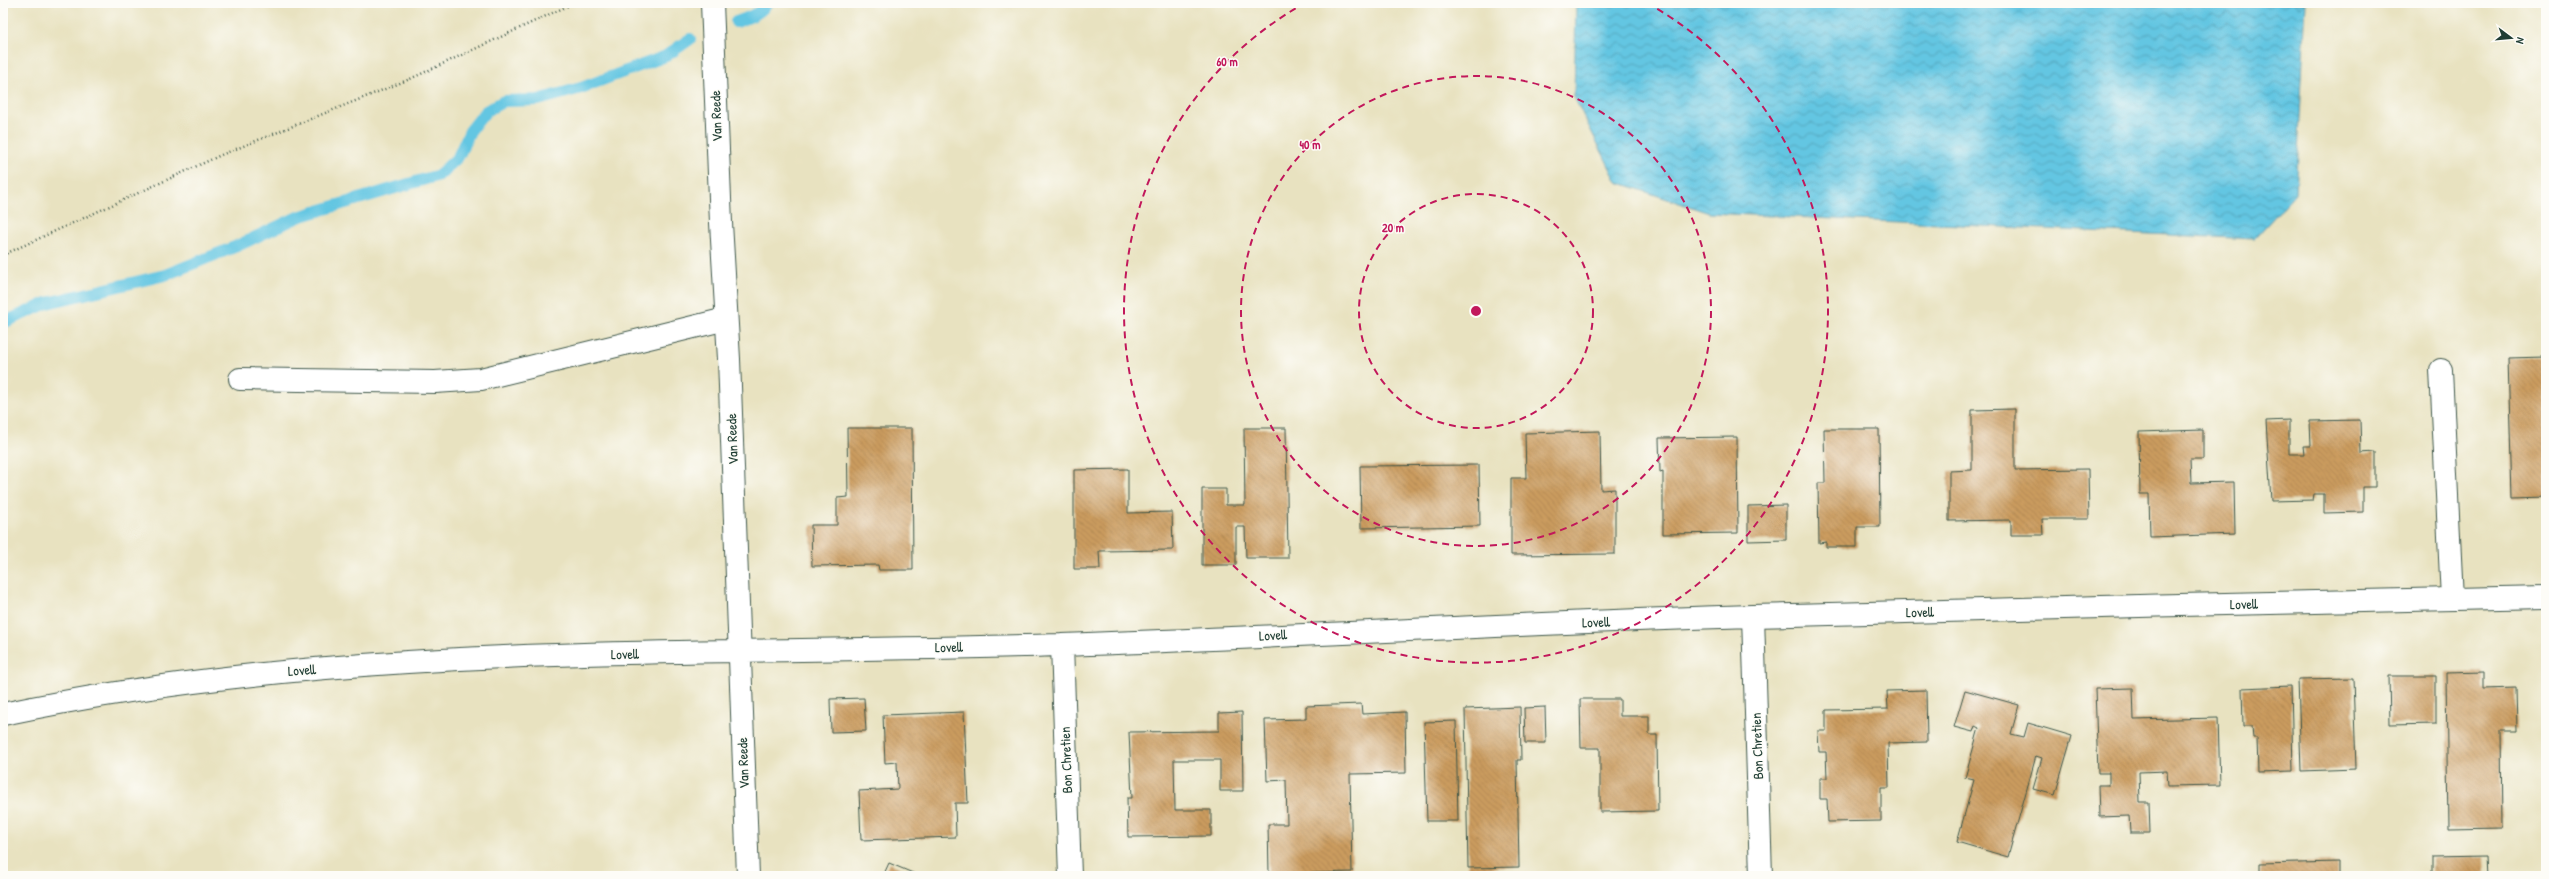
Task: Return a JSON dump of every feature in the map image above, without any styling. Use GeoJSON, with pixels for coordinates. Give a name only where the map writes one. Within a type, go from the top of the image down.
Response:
{"type":"FeatureCollection","features":[{"type":"Feature","properties":{"kind":"street","name":"Van Reede"},"geometry":{"type":"LineString","coordinates":[[712,3],[729,359],[748,876]]}},
{"type":"Feature","properties":{"kind":"street"},"geometry":{"type":"LineString","coordinates":[[240,379],[435,382],[481,379],[726,319]]}},
{"type":"Feature","properties":{"kind":"street"},"geometry":{"type":"LineString","coordinates":[[2441,370],[2452,599]]}},
{"type":"Feature","properties":{"kind":"street","name":"Lovell"},"geometry":{"type":"LineString","coordinates":[[3,714],[104,694],[275,672],[505,657],[1062,645],[1753,616],[2546,597]]}},
{"type":"Feature","properties":{"kind":"street","name":"Bon Chretien"},"geometry":{"type":"LineString","coordinates":[[1753,616],[1761,876]]}},
{"type":"Feature","properties":{"kind":"street","name":"Bon Chretien"},"geometry":{"type":"LineString","coordinates":[[1062,645],[1070,876]]}},
{"type":"Feature","properties":{"kind":"path"},"geometry":{"type":"LineString","coordinates":[[3,255],[222,155],[410,79],[574,3]]}},
{"type":"Feature","properties":{"kind":"water"},"geometry":{"type":"Polygon","coordinates":[[[1576,3],[2306,3],[2296,193],[2254,239],[1709,213],[1617,182],[1574,97],[1576,3]]]}},
{"type":"Feature","properties":{"kind":"building"},"geometry":{"type":"Polygon","coordinates":[[[2546,357],[2546,497],[2512,498],[2508,358],[2546,357]]]}},
{"type":"Feature","properties":{"kind":"building"},"geometry":{"type":"Polygon","coordinates":[[[2015,409],[2015,470],[2088,469],[2089,519],[2042,519],[2043,535],[2011,535],[2011,520],[1949,521],[1949,471],[1972,470],[1972,410],[2015,409]]]}},
{"type":"Feature","properties":{"kind":"building"},"geometry":{"type":"Polygon","coordinates":[[[2289,420],[2289,454],[2304,454],[2303,446],[2311,446],[2310,421],[2360,420],[2361,453],[2375,452],[2375,487],[2363,487],[2363,512],[2324,513],[2324,494],[2314,494],[2313,500],[2271,501],[2266,421],[2289,420]]]}},
{"type":"Feature","properties":{"kind":"building"},"geometry":{"type":"Polygon","coordinates":[[[847,428],[912,428],[913,570],[879,570],[878,565],[812,566],[811,525],[837,525],[837,498],[848,497],[847,428]]]}},
{"type":"Feature","properties":{"kind":"building"},"geometry":{"type":"Polygon","coordinates":[[[1244,428],[1286,428],[1288,558],[1246,558],[1245,527],[1236,527],[1236,565],[1202,565],[1202,489],[1226,489],[1226,505],[1245,505],[1244,428]]]}},
{"type":"Feature","properties":{"kind":"building"},"geometry":{"type":"Polygon","coordinates":[[[1824,429],[1879,429],[1880,527],[1857,527],[1857,547],[1826,547],[1826,542],[1819,543],[1818,483],[1825,483],[1824,429]]]}},
{"type":"Feature","properties":{"kind":"building"},"geometry":{"type":"Polygon","coordinates":[[[2203,430],[2203,459],[2190,459],[2191,483],[2234,482],[2235,534],[2150,537],[2149,494],[2140,494],[2139,432],[2203,430]]]}},
{"type":"Feature","properties":{"kind":"building"},"geometry":{"type":"Polygon","coordinates":[[[1600,431],[1601,490],[1615,489],[1615,554],[1511,555],[1511,478],[1526,478],[1525,433],[1600,431]]]}},
{"type":"Feature","properties":{"kind":"building"},"geometry":{"type":"Polygon","coordinates":[[[1737,437],[1738,533],[1663,534],[1663,471],[1660,472],[1659,438],[1737,437]]]}},
{"type":"Feature","properties":{"kind":"building"},"geometry":{"type":"Polygon","coordinates":[[[1479,465],[1480,526],[1361,528],[1360,466],[1479,465]]]}},
{"type":"Feature","properties":{"kind":"building"},"geometry":{"type":"Polygon","coordinates":[[[1128,469],[1128,513],[1172,512],[1173,550],[1099,551],[1100,569],[1074,569],[1074,470],[1128,469]]]}},
{"type":"Feature","properties":{"kind":"building"},"geometry":{"type":"Polygon","coordinates":[[[1786,505],[1786,540],[1748,541],[1748,506],[1786,505]]]}},
{"type":"Feature","properties":{"kind":"building"},"geometry":{"type":"Polygon","coordinates":[[[2483,672],[2483,689],[2516,688],[2517,730],[2501,730],[2502,828],[2448,829],[2446,673],[2483,672]]]}},
{"type":"Feature","properties":{"kind":"building"},"geometry":{"type":"Polygon","coordinates":[[[2389,676],[2436,676],[2436,724],[2390,725],[2389,676]]]}},
{"type":"Feature","properties":{"kind":"building"},"geometry":{"type":"Polygon","coordinates":[[[2353,678],[2356,769],[2301,771],[2298,679],[2353,678]]]}},
{"type":"Feature","properties":{"kind":"building"},"geometry":{"type":"Polygon","coordinates":[[[2291,686],[2293,771],[2258,772],[2257,738],[2253,738],[2252,726],[2243,726],[2242,688],[2291,686]]]}},
{"type":"Feature","properties":{"kind":"building"},"geometry":{"type":"Polygon","coordinates":[[[2133,688],[2134,720],[2218,718],[2220,785],[2168,786],[2167,771],[2139,772],[2140,802],[2149,802],[2150,833],[2130,833],[2129,816],[2099,817],[2098,785],[2109,785],[2109,773],[2098,773],[2095,689],[2133,688]]]}},
{"type":"Feature","properties":{"kind":"building"},"geometry":{"type":"Polygon","coordinates":[[[1926,690],[1927,742],[1888,743],[1889,788],[1881,788],[1881,821],[1828,822],[1827,799],[1820,799],[1820,778],[1827,778],[1826,752],[1819,752],[1818,731],[1826,731],[1826,710],[1888,709],[1887,691],[1926,690]]]}},
{"type":"Feature","properties":{"kind":"building"},"geometry":{"type":"Polygon","coordinates":[[[1965,690],[2019,705],[2011,734],[2024,737],[2028,723],[2072,736],[2055,795],[2033,789],[2042,758],[2036,756],[2008,857],[1957,842],[1974,780],[1965,778],[1979,728],[1975,726],[1973,732],[1954,727],[1965,690]]]}},
{"type":"Feature","properties":{"kind":"building"},"geometry":{"type":"Polygon","coordinates":[[[864,698],[866,731],[831,732],[830,699],[864,698]]]}},
{"type":"Feature","properties":{"kind":"building"},"geometry":{"type":"Polygon","coordinates":[[[1580,699],[1620,699],[1620,716],[1649,716],[1649,735],[1657,735],[1658,811],[1600,812],[1600,748],[1581,748],[1580,699]]]}},
{"type":"Feature","properties":{"kind":"building"},"geometry":{"type":"Polygon","coordinates":[[[1361,704],[1362,714],[1405,712],[1406,773],[1350,774],[1352,872],[1269,874],[1268,824],[1287,824],[1286,780],[1267,781],[1265,720],[1306,719],[1306,706],[1361,704]]]}},
{"type":"Feature","properties":{"kind":"building"},"geometry":{"type":"Polygon","coordinates":[[[1520,707],[1521,760],[1517,760],[1519,867],[1468,868],[1465,709],[1520,707]]]}},
{"type":"Feature","properties":{"kind":"building"},"geometry":{"type":"Polygon","coordinates":[[[1545,707],[1546,743],[1525,743],[1524,708],[1545,707]]]}},
{"type":"Feature","properties":{"kind":"building"},"geometry":{"type":"Polygon","coordinates":[[[964,712],[968,803],[955,803],[956,837],[861,840],[859,791],[898,789],[897,762],[885,763],[883,715],[964,712]]]}},
{"type":"Feature","properties":{"kind":"building"},"geometry":{"type":"Polygon","coordinates":[[[1242,712],[1243,791],[1220,791],[1220,760],[1174,760],[1175,810],[1211,810],[1211,836],[1128,837],[1127,798],[1132,798],[1129,732],[1219,731],[1219,713],[1242,712]]]}},
{"type":"Feature","properties":{"kind":"building"},"geometry":{"type":"Polygon","coordinates":[[[1456,721],[1458,821],[1427,821],[1424,722],[1456,721]]]}},
{"type":"Feature","properties":{"kind":"building"},"geometry":{"type":"Polygon","coordinates":[[[2485,857],[2486,876],[2432,876],[2432,858],[2485,857]]]}},
{"type":"Feature","properties":{"kind":"building"},"geometry":{"type":"Polygon","coordinates":[[[2338,862],[2338,876],[2260,876],[2260,864],[2338,862]]]}},
{"type":"Feature","properties":{"kind":"building"},"geometry":{"type":"Polygon","coordinates":[[[889,863],[920,876],[883,876],[889,863]]]}},
{"type":"Feature","properties":{"kind":"waterway"},"geometry":{"type":"LineString","coordinates":[[736,22],[757,13],[767,3]]}},
{"type":"Feature","properties":{"kind":"waterway"},"geometry":{"type":"LineString","coordinates":[[3,323],[47,303],[165,275],[237,246],[298,217],[439,175],[458,157],[470,131],[486,111],[504,101],[538,100],[581,88],[666,56],[690,39]]}}]}
